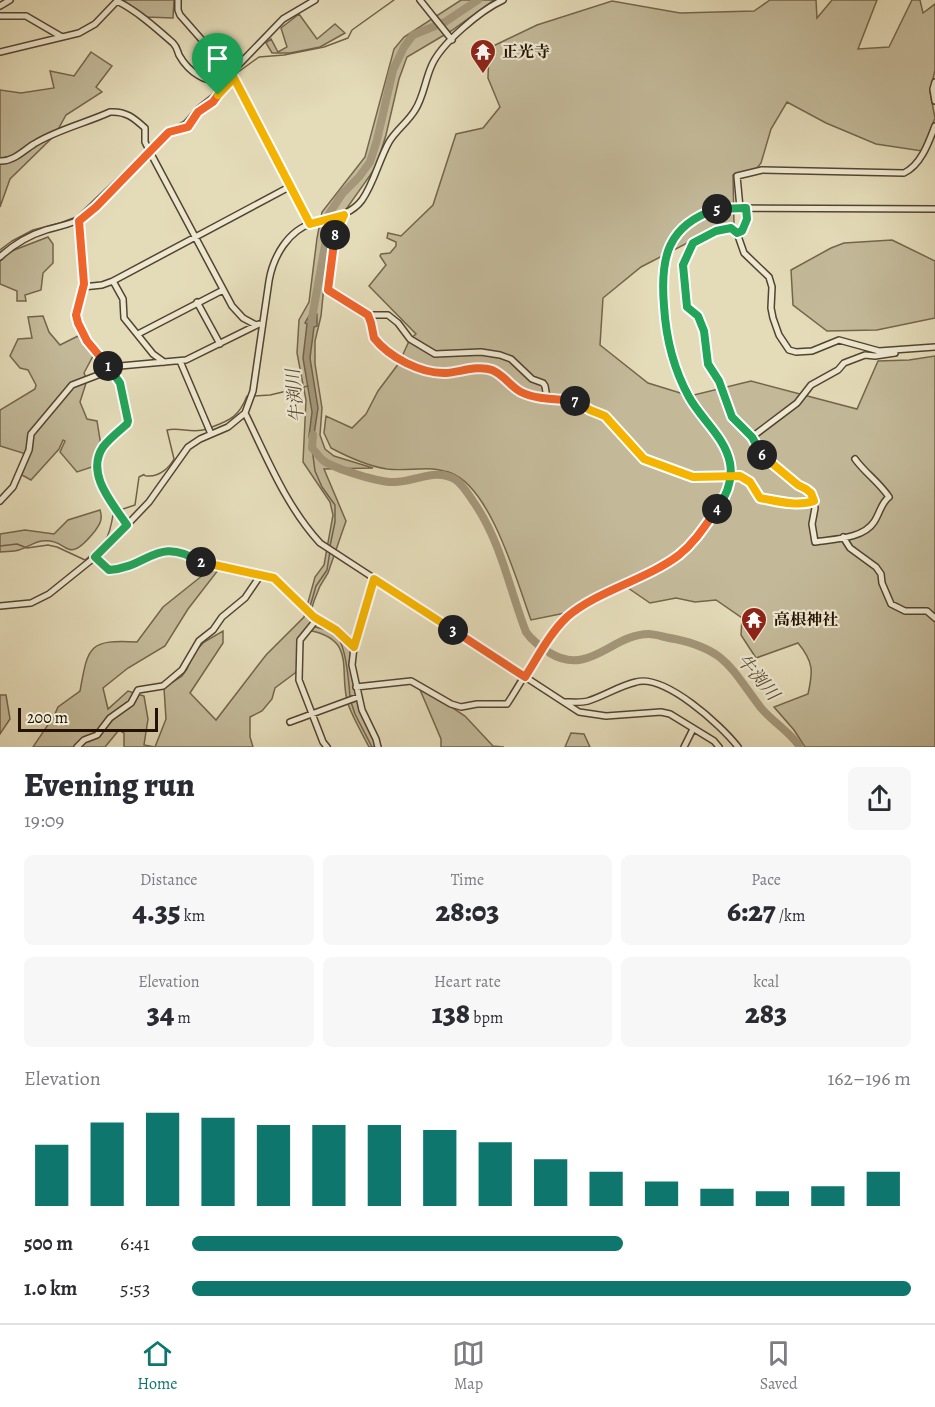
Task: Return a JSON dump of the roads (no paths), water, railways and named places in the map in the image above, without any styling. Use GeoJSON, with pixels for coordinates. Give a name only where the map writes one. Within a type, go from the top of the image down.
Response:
{"type":"FeatureCollection","features":[{"type":"Feature","properties":{"kind":"street"},"geometry":{"type":"LineString","coordinates":[[0,6],[10,0]]}},
{"type":"Feature","properties":{"kind":"street"},"geometry":{"type":"LineString","coordinates":[[178,0],[180,15],[233,75],[310,224]]}},
{"type":"Feature","properties":{"kind":"street"},"geometry":{"type":"LineString","coordinates":[[0,257],[19,242],[33,235],[79,221],[96,207],[169,132],[188,127],[198,112],[213,102],[233,75],[284,19],[314,0]]}},
{"type":"Feature","properties":{"kind":"street"},"geometry":{"type":"LineString","coordinates":[[420,0],[452,40]]}},
{"type":"Feature","properties":{"kind":"street"},"geometry":{"type":"LineString","coordinates":[[0,606],[40,600],[95,557],[148,502],[188,447],[228,427],[245,413],[253,391],[259,324],[271,268],[276,256],[298,230],[319,221],[344,215],[356,207],[364,197],[390,141],[415,110],[431,65],[452,40],[484,10],[504,0]]}},
{"type":"Feature","properties":{"kind":"street"},"geometry":{"type":"LineString","coordinates":[[0,52],[79,33],[95,24],[117,1],[176,46],[180,56],[199,77],[221,81],[233,75]]}},
{"type":"Feature","properties":{"kind":"street"},"geometry":{"type":"LineString","coordinates":[[0,16],[26,16],[63,38]]}},
{"type":"Feature","properties":{"kind":"street"},"geometry":{"type":"LineString","coordinates":[[935,82],[933,89],[935,101]]}},
{"type":"Feature","properties":{"kind":"street"},"geometry":{"type":"LineString","coordinates":[[0,160],[5,161],[37,142],[110,112],[118,111],[129,114],[145,128],[145,142],[236,312],[259,324]]}},
{"type":"Feature","properties":{"kind":"street"},"geometry":{"type":"LineString","coordinates":[[737,233],[742,231],[747,219],[737,176],[762,170],[904,173],[910,170],[926,149],[935,126]]}},
{"type":"Feature","properties":{"kind":"street"},"geometry":{"type":"LineString","coordinates":[[83,287],[102,285],[113,280],[291,186]]}},
{"type":"Feature","properties":{"kind":"street"},"geometry":{"type":"LineString","coordinates":[[356,687],[411,681],[451,704],[461,707],[477,704],[507,704],[545,644],[566,618],[583,606],[656,569],[688,546],[723,501],[731,476],[729,461],[720,440],[690,400],[671,359],[664,317],[662,274],[666,254],[673,240],[685,225],[718,209],[935,209]]}},
{"type":"Feature","properties":{"kind":"street"},"geometry":{"type":"LineString","coordinates":[[344,215],[334,236],[328,290],[368,315],[388,315],[398,322],[410,339],[435,354],[481,352],[511,359],[532,379],[543,382],[547,398]]}},
{"type":"Feature","properties":{"kind":"street"},"geometry":{"type":"LineString","coordinates":[[79,221],[83,287],[77,306],[78,323],[87,341],[109,367],[122,388],[128,421],[103,447],[98,459],[97,476],[127,525]]}},
{"type":"Feature","properties":{"kind":"street"},"geometry":{"type":"LineString","coordinates":[[855,459],[865,473],[874,477],[889,497],[870,526],[864,531],[815,542],[812,525],[814,501],[811,493],[764,457],[752,437],[732,417],[719,381],[708,364],[704,331],[698,316],[687,307],[685,301],[686,282],[683,272],[686,254],[693,243],[722,228],[731,228],[737,233],[744,252],[769,277],[772,287],[773,318],[779,335],[789,350],[812,351],[839,340],[868,350],[935,347]]}},
{"type":"Feature","properties":{"kind":"street"},"geometry":{"type":"LineString","coordinates":[[113,280],[123,299],[124,318],[153,354],[164,362]]}},
{"type":"Feature","properties":{"kind":"street"},"geometry":{"type":"LineString","coordinates":[[138,334],[223,290]]}},
{"type":"Feature","properties":{"kind":"street"},"geometry":{"type":"LineString","coordinates":[[197,302],[220,344]]}},
{"type":"Feature","properties":{"kind":"street"},"geometry":{"type":"LineString","coordinates":[[368,315],[374,338],[405,362],[429,371],[443,373],[492,370],[522,393],[577,401],[605,416],[644,459],[693,477],[740,476],[750,482],[760,498],[796,504],[814,501]]}},
{"type":"Feature","properties":{"kind":"street"},"geometry":{"type":"LineString","coordinates":[[0,501],[13,487],[29,450],[31,434],[72,385],[98,375],[109,367],[180,361],[259,324]]}},
{"type":"Feature","properties":{"kind":"street"},"geometry":{"type":"LineString","coordinates":[[752,437],[797,403],[811,385],[838,370],[844,363],[865,355],[892,354],[902,350]]}},
{"type":"Feature","properties":{"kind":"street"},"geometry":{"type":"LineString","coordinates":[[180,361],[211,434]]}},
{"type":"Feature","properties":{"kind":"street"},"geometry":{"type":"LineString","coordinates":[[245,413],[288,501],[302,524],[320,543],[579,712],[606,716],[661,712],[677,718],[714,741],[719,747]]}},
{"type":"Feature","properties":{"kind":"street"},"geometry":{"type":"LineString","coordinates":[[843,537],[857,555],[876,567],[881,574],[882,583],[891,604],[905,611],[927,611],[935,618]]}},
{"type":"Feature","properties":{"kind":"street"},"geometry":{"type":"LineString","coordinates":[[95,557],[109,570],[124,569],[156,552],[170,550],[185,553],[202,562],[274,578],[316,619],[336,630],[354,647]]}},
{"type":"Feature","properties":{"kind":"street"},"geometry":{"type":"LineString","coordinates":[[77,747],[84,740],[97,735],[110,718],[131,703],[138,690],[163,686],[182,670],[199,641],[213,630],[222,617],[245,598],[260,576]]}},
{"type":"Feature","properties":{"kind":"street"},"geometry":{"type":"LineString","coordinates":[[374,579],[354,647],[352,665],[358,697],[378,747]]}},
{"type":"Feature","properties":{"kind":"street"},"geometry":{"type":"LineString","coordinates":[[316,619],[300,640],[299,680],[327,747]]}},
{"type":"Feature","properties":{"kind":"street"},"geometry":{"type":"LineString","coordinates":[[563,702],[586,702],[636,682],[656,682],[668,687],[709,718],[738,747]]}},
{"type":"Feature","properties":{"kind":"street"},"geometry":{"type":"LineString","coordinates":[[290,722],[358,697]]}},
{"type":"Feature","properties":{"kind":"street"},"geometry":{"type":"LineString","coordinates":[[684,747],[693,729]]}},
{"type":"Feature","properties":{"kind":"waterway"},"geometry":{"type":"LineString","coordinates":[[234,75],[259,57],[284,55],[324,47],[348,38],[352,30],[394,0]]}},
{"type":"Feature","properties":{"kind":"waterway","name":"牛渕川"},"geometry":{"type":"LineString","coordinates":[[312,318],[329,214],[342,194],[370,162],[393,70],[404,47],[413,35],[445,22],[478,0]]}},
{"type":"Feature","properties":{"kind":"waterway"},"geometry":{"type":"LineString","coordinates":[[150,145],[184,121],[197,106],[227,82]]}},
{"type":"Feature","properties":{"kind":"waterway"},"geometry":{"type":"LineString","coordinates":[[0,250],[33,230],[76,217],[147,149]]}},
{"type":"Feature","properties":{"kind":"waterway"},"geometry":{"type":"LineString","coordinates":[[254,396],[270,395],[308,386]]}},
{"type":"Feature","properties":{"kind":"waterway"},"geometry":{"type":"LineString","coordinates":[[212,427],[234,416],[247,396],[250,396]]}},
{"type":"Feature","properties":{"kind":"waterway"},"geometry":{"type":"LineString","coordinates":[[120,510],[135,505],[139,477],[144,474],[153,476],[160,473],[174,459],[167,430],[207,429]]}},
{"type":"Feature","properties":{"kind":"waterway","name":"牛渕川"},"geometry":{"type":"LineString","coordinates":[[313,435],[312,448],[324,461],[369,478],[388,482],[441,475],[459,482],[483,516],[491,532],[526,632],[550,653],[564,659],[589,658],[623,640],[649,634],[706,649],[726,663],[761,708],[800,747]]}},
{"type":"Feature","properties":{"kind":"waterway"},"geometry":{"type":"LineString","coordinates":[[312,448],[315,471],[322,487],[335,505],[335,522],[330,546]]}},
{"type":"Feature","properties":{"kind":"waterway"},"geometry":{"type":"LineString","coordinates":[[0,546],[17,544],[27,548],[48,545],[85,560],[105,541],[113,515],[116,513]]}},
{"type":"Feature","properties":{"kind":"waterway"},"geometry":{"type":"LineString","coordinates":[[309,610],[316,586],[327,570],[330,551]]}},
{"type":"Feature","properties":{"kind":"waterway"},"geometry":{"type":"LineString","coordinates":[[313,626],[332,632],[339,638],[346,663],[350,697]]}},
{"type":"Feature","properties":{"kind":"waterway"},"geometry":{"type":"LineString","coordinates":[[351,702],[372,747]]}},
{"type":"Feature","properties":{"kind":"place","name":"正光寺"},"geometry":{"type":"Point","coordinates":[483,75]}},
{"type":"Feature","properties":{"kind":"place","name":"高根神社"},"geometry":{"type":"Point","coordinates":[754,643]}}]}
